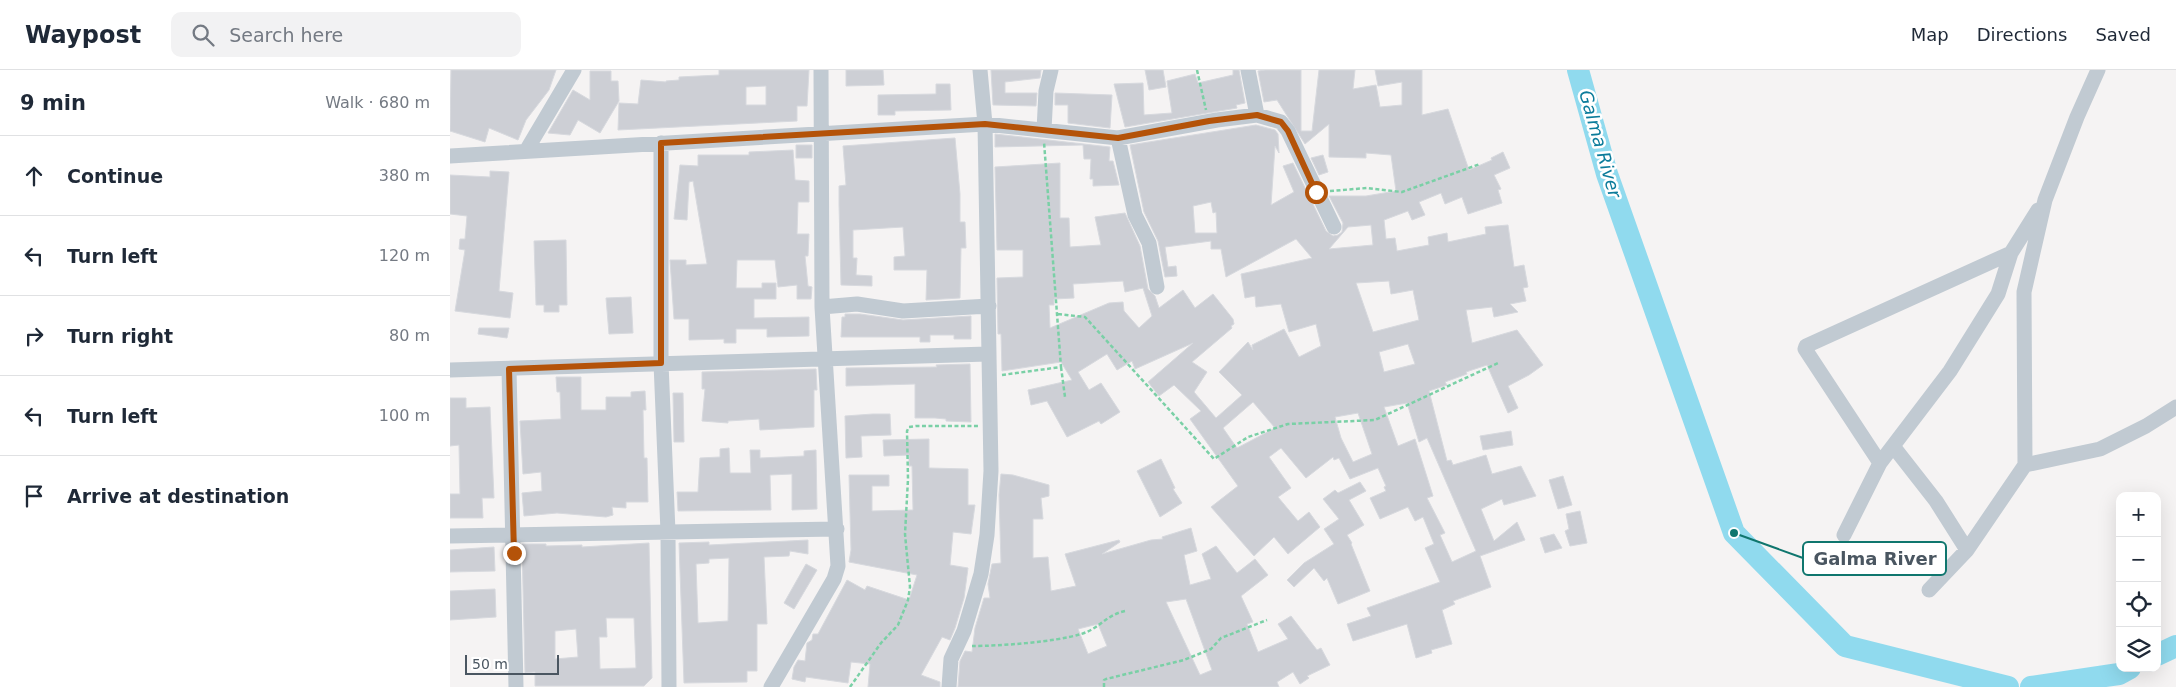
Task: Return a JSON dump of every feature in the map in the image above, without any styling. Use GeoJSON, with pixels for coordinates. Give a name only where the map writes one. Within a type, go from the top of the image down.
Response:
{"type":"FeatureCollection","features":[{"type":"Feature","properties":{"kind":"street"},"geometry":{"type":"LineString","coordinates":[[526,151],[574,70]]}},
{"type":"Feature","properties":{"kind":"street"},"geometry":{"type":"LineString","coordinates":[[771,687],[837,573],[837,529],[822,307],[823,134],[821,70]]}},
{"type":"Feature","properties":{"kind":"street"},"geometry":{"type":"LineString","coordinates":[[949,687],[950,659],[964,631],[981,574],[987,535],[991,471],[985,124],[980,70]]}},
{"type":"Feature","properties":{"kind":"street"},"geometry":{"type":"LineString","coordinates":[[1044,130],[1046,91],[1051,70]]}},
{"type":"Feature","properties":{"kind":"street"},"geometry":{"type":"LineString","coordinates":[[1248,70],[1257,115]]}},
{"type":"Feature","properties":{"kind":"street"},"geometry":{"type":"LineString","coordinates":[[1930,590],[1967,550],[2025,465],[2024,292],[2044,200],[2098,70]]}},
{"type":"Feature","properties":{"kind":"street"},"geometry":{"type":"LineString","coordinates":[[450,156],[985,124],[1118,138],[1209,121],[1257,115],[1281,122],[1288,131],[1334,227]]}},
{"type":"Feature","properties":{"kind":"street"},"geometry":{"type":"LineString","coordinates":[[1118,138],[1135,215],[1148,243],[1157,287]]}},
{"type":"Feature","properties":{"kind":"street"},"geometry":{"type":"LineString","coordinates":[[661,143],[661,363],[668,532],[669,687]]}},
{"type":"Feature","properties":{"kind":"street"},"geometry":{"type":"LineString","coordinates":[[1844,535],[1880,464],[1950,371],[1998,294],[2011,253],[2044,200]]}},
{"type":"Feature","properties":{"kind":"street"},"geometry":{"type":"LineString","coordinates":[[1880,464],[1806,349],[1806,346],[2011,253]]}},
{"type":"Feature","properties":{"kind":"street"},"geometry":{"type":"LineString","coordinates":[[822,307],[857,304],[903,311],[988,306]]}},
{"type":"Feature","properties":{"kind":"street"},"geometry":{"type":"LineString","coordinates":[[450,370],[826,357],[988,354]]}},
{"type":"Feature","properties":{"kind":"street"},"geometry":{"type":"LineString","coordinates":[[509,369],[516,687]]}},
{"type":"Feature","properties":{"kind":"street"},"geometry":{"type":"LineString","coordinates":[[2025,465],[2100,449],[2146,426],[2176,407]]}},
{"type":"Feature","properties":{"kind":"street"},"geometry":{"type":"LineString","coordinates":[[1893,446],[1936,501],[1967,550]]}},
{"type":"Feature","properties":{"kind":"street"},"geometry":{"type":"LineString","coordinates":[[450,536],[837,529]]}},
{"type":"Feature","properties":{"kind":"path"},"geometry":{"type":"LineString","coordinates":[[1197,70],[1209,121]]}},
{"type":"Feature","properties":{"kind":"path"},"geometry":{"type":"LineString","coordinates":[[1044,130],[1052,262],[1065,397]]}},
{"type":"Feature","properties":{"kind":"path"},"geometry":{"type":"LineString","coordinates":[[1316,192],[1367,188],[1402,192],[1480,164]]}},
{"type":"Feature","properties":{"kind":"path"},"geometry":{"type":"LineString","coordinates":[[1058,314],[1085,317],[1214,458],[1248,437],[1288,424],[1375,420],[1498,363]]}},
{"type":"Feature","properties":{"kind":"path"},"geometry":{"type":"LineString","coordinates":[[988,376],[1061,367]]}},
{"type":"Feature","properties":{"kind":"path"},"geometry":{"type":"LineString","coordinates":[[850,687],[898,625],[908,600],[910,587],[905,534],[908,479],[907,431],[909,428],[916,426],[990,426]]}},
{"type":"Feature","properties":{"kind":"path"},"geometry":{"type":"LineString","coordinates":[[956,646],[988,646],[1082,634],[1099,626],[1106,618],[1125,611]]}},
{"type":"Feature","properties":{"kind":"path"},"geometry":{"type":"LineString","coordinates":[[1104,687],[1104,680],[1106,679],[1184,660],[1211,649],[1221,638],[1267,620]]}},
{"type":"Feature","properties":{"kind":"building"},"geometry":{"type":"Polygon","coordinates":[[[451,70],[556,70],[549,90],[526,120],[518,140],[489,128],[485,142],[450,131],[451,70]]]}},
{"type":"Feature","properties":{"kind":"building"},"geometry":{"type":"Polygon","coordinates":[[[719,70],[809,70],[807,106],[797,106],[797,121],[618,130],[619,103],[638,104],[641,80],[666,82],[679,80],[679,77],[719,75],[719,70]],[[766,86],[746,87],[746,105],[766,105],[766,86]]]}},
{"type":"Feature","properties":{"kind":"building"},"geometry":{"type":"Polygon","coordinates":[[[846,70],[883,70],[884,85],[846,86],[846,70]]]}},
{"type":"Feature","properties":{"kind":"building"},"geometry":{"type":"Polygon","coordinates":[[[991,70],[1041,70],[1040,78],[1005,82],[1005,93],[1037,93],[1036,106],[993,105],[991,70]]]}},
{"type":"Feature","properties":{"kind":"building"},"geometry":{"type":"Polygon","coordinates":[[[1145,70],[1163,70],[1166,87],[1149,90],[1145,70]]]}},
{"type":"Feature","properties":{"kind":"building"},"geometry":{"type":"Polygon","coordinates":[[[1233,70],[1239,70],[1245,103],[1236,105],[1237,108],[1125,127],[1114,84],[1143,83],[1144,115],[1172,113],[1167,81],[1195,74],[1198,83],[1233,75],[1233,70]]]}},
{"type":"Feature","properties":{"kind":"building"},"geometry":{"type":"Polygon","coordinates":[[[1301,70],[1301,131],[1312,131],[1319,70],[1355,70],[1353,89],[1376,85],[1380,107],[1402,105],[1402,82],[1378,86],[1375,70],[1422,70],[1422,115],[1448,109],[1469,170],[1492,160],[1491,158],[1503,152],[1510,168],[1494,175],[1501,189],[1498,190],[1502,203],[1468,214],[1462,197],[1445,204],[1441,193],[1419,202],[1425,215],[1412,220],[1408,211],[1384,220],[1386,239],[1395,238],[1397,251],[1429,245],[1428,237],[1447,233],[1448,242],[1486,234],[1485,227],[1508,225],[1514,267],[1524,265],[1528,287],[1523,288],[1526,301],[1510,304],[1518,312],[1494,317],[1492,307],[1466,310],[1472,343],[1517,330],[1543,365],[1508,386],[1518,408],[1508,413],[1487,365],[1466,372],[1467,374],[1445,382],[1447,385],[1429,391],[1447,461],[1451,460],[1453,465],[1486,455],[1492,474],[1521,466],[1536,496],[1504,505],[1502,499],[1481,509],[1494,541],[1517,522],[1525,540],[1480,556],[1491,587],[1453,601],[1455,604],[1442,610],[1452,644],[1431,650],[1432,653],[1416,658],[1407,624],[1353,641],[1347,624],[1371,616],[1367,608],[1440,582],[1425,548],[1434,544],[1423,517],[1415,521],[1408,507],[1380,519],[1370,498],[1386,491],[1384,487],[1386,486],[1378,468],[1350,479],[1339,458],[1334,460],[1333,457],[1306,478],[1281,448],[1269,457],[1291,488],[1278,497],[1298,521],[1309,512],[1320,527],[1288,554],[1274,537],[1254,556],[1211,507],[1238,486],[1190,419],[1201,411],[1174,385],[1159,396],[1148,382],[1193,343],[1135,369],[1132,361],[1117,370],[1107,354],[1078,372],[1089,390],[1101,383],[1120,412],[1101,424],[1099,421],[1067,437],[1047,401],[1031,405],[1028,390],[1072,380],[1061,362],[1002,371],[1001,334],[998,334],[997,278],[1023,277],[1023,250],[997,250],[995,167],[1060,163],[1060,218],[1069,218],[1070,247],[1101,245],[1095,217],[1125,213],[1140,246],[1148,289],[1155,296],[1159,308],[1183,290],[1195,308],[1213,294],[1233,319],[1234,324],[1231,326],[1232,328],[1192,362],[1207,372],[1194,392],[1216,418],[1242,395],[1219,372],[1248,342],[1253,350],[1252,345],[1284,329],[1299,357],[1321,346],[1316,324],[1289,332],[1281,304],[1256,307],[1255,296],[1245,298],[1241,274],[1312,258],[1296,239],[1226,277],[1221,249],[1211,249],[1211,241],[1165,247],[1168,267],[1176,266],[1177,276],[1165,277],[1158,241],[1144,212],[1130,145],[1256,125],[1275,130],[1278,134],[1279,153],[1275,146],[1271,205],[1294,192],[1283,166],[1293,163],[1326,231],[1333,236],[1342,232],[1343,223],[1329,196],[1366,196],[1396,191],[1391,155],[1366,153],[1366,158],[1329,157],[1329,124],[1305,144],[1277,100],[1264,102],[1258,71],[1301,70]],[[1211,202],[1193,206],[1195,233],[1217,233],[1216,212],[1213,213],[1211,202]],[[1371,225],[1348,227],[1329,249],[1373,245],[1371,225]],[[1123,281],[1073,284],[1074,298],[1054,299],[1054,305],[1049,305],[1050,328],[1109,303],[1123,302],[1124,311],[1139,328],[1152,316],[1143,288],[1125,292],[1123,281]],[[1389,281],[1356,283],[1373,332],[1419,320],[1413,290],[1391,294],[1389,281]],[[1408,344],[1379,352],[1384,372],[1415,364],[1408,344]],[[1253,402],[1223,428],[1237,448],[1275,428],[1253,402]],[[1407,403],[1384,407],[1398,446],[1415,439],[1433,496],[1427,498],[1445,533],[1440,535],[1452,562],[1476,551],[1427,438],[1419,442],[1407,403]],[[1358,413],[1335,417],[1341,438],[1353,462],[1372,454],[1358,413]]]}},
{"type":"Feature","properties":{"kind":"building"},"geometry":{"type":"Polygon","coordinates":[[[590,71],[611,71],[611,81],[618,81],[619,101],[600,133],[578,120],[570,135],[548,133],[573,90],[590,100],[590,71]]]}},
{"type":"Feature","properties":{"kind":"building"},"geometry":{"type":"Polygon","coordinates":[[[936,84],[950,84],[951,110],[895,111],[895,115],[878,115],[878,95],[936,94],[936,84]]]}},
{"type":"Feature","properties":{"kind":"building"},"geometry":{"type":"Polygon","coordinates":[[[1055,93],[1112,95],[1110,128],[1068,123],[1068,105],[1055,105],[1055,93]]]}},
{"type":"Feature","properties":{"kind":"building"},"geometry":{"type":"Polygon","coordinates":[[[995,134],[1110,147],[1109,161],[1113,161],[1119,185],[1093,186],[1093,179],[1090,179],[1091,159],[1084,159],[1083,145],[995,147],[995,134]]]}},
{"type":"Feature","properties":{"kind":"building"},"geometry":{"type":"Polygon","coordinates":[[[955,138],[960,194],[960,222],[965,222],[966,248],[961,248],[960,298],[926,300],[927,270],[894,270],[894,257],[905,256],[903,227],[853,230],[853,258],[857,258],[856,275],[872,276],[872,286],[841,285],[839,186],[846,185],[843,146],[955,138]]]}},
{"type":"Feature","properties":{"kind":"building"},"geometry":{"type":"Polygon","coordinates":[[[796,145],[812,145],[812,158],[796,158],[796,145]]]}},
{"type":"Feature","properties":{"kind":"building"},"geometry":{"type":"Polygon","coordinates":[[[793,150],[795,180],[809,181],[809,202],[798,202],[797,234],[809,234],[808,256],[805,256],[808,286],[812,287],[811,299],[797,299],[797,285],[778,287],[775,260],[737,260],[736,288],[762,288],[762,283],[776,283],[776,299],[754,299],[754,318],[809,317],[809,336],[767,337],[767,329],[736,329],[736,343],[724,343],[724,339],[689,340],[689,319],[674,319],[670,260],[686,260],[686,265],[707,264],[693,181],[689,182],[687,220],[674,219],[680,165],[698,166],[698,155],[749,155],[749,152],[793,150]]]}},
{"type":"Feature","properties":{"kind":"building"},"geometry":{"type":"Polygon","coordinates":[[[1323,155],[1328,172],[1319,175],[1311,158],[1323,155]]]}},
{"type":"Feature","properties":{"kind":"building"},"geometry":{"type":"Polygon","coordinates":[[[490,171],[509,172],[499,291],[513,293],[510,318],[455,311],[465,250],[459,249],[460,239],[465,239],[467,216],[450,214],[450,175],[490,177],[490,171]]]}},
{"type":"Feature","properties":{"kind":"building"},"geometry":{"type":"Polygon","coordinates":[[[566,240],[567,305],[559,305],[559,312],[544,312],[544,305],[536,305],[534,241],[566,240]]]}},
{"type":"Feature","properties":{"kind":"building"},"geometry":{"type":"Polygon","coordinates":[[[631,297],[633,333],[609,334],[606,298],[631,297]]]}},
{"type":"Feature","properties":{"kind":"building"},"geometry":{"type":"Polygon","coordinates":[[[845,314],[860,314],[903,320],[971,316],[971,339],[954,339],[954,335],[930,335],[930,342],[920,342],[920,337],[841,337],[842,317],[845,317],[845,314]]]}},
{"type":"Feature","properties":{"kind":"building"},"geometry":{"type":"Polygon","coordinates":[[[479,328],[509,328],[507,338],[478,334],[479,328]]]}},
{"type":"Feature","properties":{"kind":"building"},"geometry":{"type":"Polygon","coordinates":[[[970,364],[971,422],[915,418],[915,384],[846,386],[846,368],[937,367],[936,365],[970,364]]]}},
{"type":"Feature","properties":{"kind":"building"},"geometry":{"type":"Polygon","coordinates":[[[816,369],[817,390],[814,390],[814,427],[760,430],[759,419],[728,421],[728,423],[702,421],[705,389],[702,389],[702,372],[816,369]]]}},
{"type":"Feature","properties":{"kind":"building"},"geometry":{"type":"Polygon","coordinates":[[[556,377],[581,377],[581,410],[606,410],[606,397],[631,397],[631,392],[645,391],[646,410],[643,410],[644,458],[647,458],[648,502],[626,502],[626,508],[612,507],[613,515],[606,517],[557,513],[524,516],[522,493],[542,491],[541,472],[523,474],[520,421],[561,419],[560,392],[557,392],[556,377]]]}},
{"type":"Feature","properties":{"kind":"building"},"geometry":{"type":"Polygon","coordinates":[[[673,393],[683,393],[684,442],[674,442],[673,393]]]}},
{"type":"Feature","properties":{"kind":"building"},"geometry":{"type":"Polygon","coordinates":[[[450,398],[466,398],[466,408],[490,407],[494,498],[482,498],[483,518],[450,518],[450,494],[460,494],[459,445],[450,446],[450,398]]]}},
{"type":"Feature","properties":{"kind":"building"},"geometry":{"type":"Polygon","coordinates":[[[890,414],[891,435],[861,436],[862,457],[846,458],[845,416],[890,414]]]}},
{"type":"Feature","properties":{"kind":"building"},"geometry":{"type":"Polygon","coordinates":[[[1511,431],[1513,445],[1483,450],[1480,436],[1511,431]]]}},
{"type":"Feature","properties":{"kind":"building"},"geometry":{"type":"Polygon","coordinates":[[[929,439],[929,468],[968,469],[968,505],[975,505],[971,534],[953,532],[950,565],[968,568],[964,598],[955,628],[950,640],[942,637],[921,675],[940,682],[940,687],[868,687],[870,664],[851,662],[848,683],[806,677],[805,682],[792,679],[794,667],[798,660],[805,661],[807,643],[812,640],[813,634],[818,634],[847,580],[865,590],[867,586],[909,600],[917,575],[849,562],[851,550],[849,475],[889,475],[889,486],[872,486],[872,511],[913,510],[912,466],[909,466],[909,455],[884,456],[883,440],[929,439]]]}},
{"type":"Feature","properties":{"kind":"building"},"geometry":{"type":"Polygon","coordinates":[[[729,448],[730,473],[751,473],[750,450],[760,450],[760,458],[804,456],[804,451],[816,450],[817,509],[792,510],[792,474],[770,475],[771,510],[678,511],[677,492],[698,492],[700,458],[720,457],[720,449],[729,448]]]}},
{"type":"Feature","properties":{"kind":"building"},"geometry":{"type":"Polygon","coordinates":[[[1161,459],[1175,488],[1173,489],[1182,503],[1160,517],[1137,471],[1161,459]]]}},
{"type":"Feature","properties":{"kind":"building"},"geometry":{"type":"Polygon","coordinates":[[[1001,474],[1013,475],[1049,485],[1049,496],[1041,498],[1043,519],[1033,519],[1033,558],[1048,557],[1051,591],[1076,586],[1065,554],[1119,540],[1120,542],[1102,554],[1151,540],[1163,539],[1162,537],[1191,528],[1197,551],[1184,555],[1190,585],[1211,579],[1202,554],[1216,546],[1237,573],[1255,559],[1268,575],[1241,596],[1253,622],[1247,624],[1258,652],[1288,639],[1278,624],[1291,616],[1317,650],[1321,648],[1330,665],[1307,676],[1309,678],[1300,684],[1293,672],[1277,682],[1279,687],[958,687],[960,661],[965,651],[972,652],[975,628],[984,598],[990,598],[988,584],[992,564],[1001,563],[999,495],[1001,474]],[[1186,599],[1166,602],[1200,675],[1212,670],[1186,599]],[[1098,624],[1078,629],[1088,654],[1107,646],[1098,624]]]}},
{"type":"Feature","properties":{"kind":"building"},"geometry":{"type":"Polygon","coordinates":[[[1563,476],[1572,505],[1558,509],[1549,480],[1563,476]]]}},
{"type":"Feature","properties":{"kind":"building"},"geometry":{"type":"Polygon","coordinates":[[[1360,482],[1366,491],[1349,500],[1364,525],[1347,535],[1352,543],[1370,591],[1338,604],[1327,578],[1324,581],[1314,568],[1294,587],[1287,580],[1304,563],[1334,544],[1324,529],[1339,519],[1323,499],[1335,490],[1338,493],[1360,482]]]}},
{"type":"Feature","properties":{"kind":"building"},"geometry":{"type":"Polygon","coordinates":[[[1580,511],[1587,543],[1570,546],[1565,531],[1569,529],[1566,514],[1580,511]]]}},
{"type":"Feature","properties":{"kind":"building"},"geometry":{"type":"Polygon","coordinates":[[[1554,534],[1562,548],[1545,553],[1540,538],[1554,534]]]}},
{"type":"Feature","properties":{"kind":"building"},"geometry":{"type":"Polygon","coordinates":[[[808,540],[808,554],[790,551],[789,556],[764,557],[767,624],[757,624],[757,671],[747,671],[747,682],[684,683],[679,543],[709,542],[709,545],[808,540]],[[729,558],[709,559],[709,563],[696,564],[698,623],[728,621],[729,558]]]}},
{"type":"Feature","properties":{"kind":"building"},"geometry":{"type":"Polygon","coordinates":[[[649,543],[652,678],[644,686],[535,686],[535,672],[525,673],[522,544],[546,544],[546,546],[582,545],[582,547],[649,543]],[[606,618],[607,637],[599,637],[600,669],[636,668],[634,618],[606,618]],[[576,629],[555,631],[555,659],[578,657],[576,629]]]}},
{"type":"Feature","properties":{"kind":"building"},"geometry":{"type":"Polygon","coordinates":[[[494,547],[495,571],[450,572],[450,550],[494,547]]]}},
{"type":"Feature","properties":{"kind":"building"},"geometry":{"type":"Polygon","coordinates":[[[806,564],[817,570],[794,609],[784,603],[806,564]]]}},
{"type":"Feature","properties":{"kind":"building"},"geometry":{"type":"Polygon","coordinates":[[[495,589],[496,617],[450,620],[450,591],[495,589]]]}},
{"type":"Feature","properties":{"kind":"waterway","name":"Galma River"},"geometry":{"type":"LineString","coordinates":[[1578,70],[1607,174],[1734,533],[1845,646],[2008,687]]}},
{"type":"Feature","properties":{"kind":"waterway","name":"Galma River"},"geometry":{"type":"LineString","coordinates":[[2161,653],[2176,646]]}},
{"type":"Feature","properties":{"kind":"waterway","name":"Galma River"},"geometry":{"type":"LineString","coordinates":[[2031,687],[2123,672]]}},
{"type":"Feature","properties":{"kind":"place","name":"Galma River"},"geometry":{"type":"Point","coordinates":[1734,533]}},
{"type":"Feature","properties":{"kind":"route"},"geometry":{"type":"LineString","coordinates":[[514,553],[509,369],[661,363],[661,143],[985,124],[1118,138],[1209,121],[1257,115],[1281,122],[1288,131],[1316,192]]}}]}
